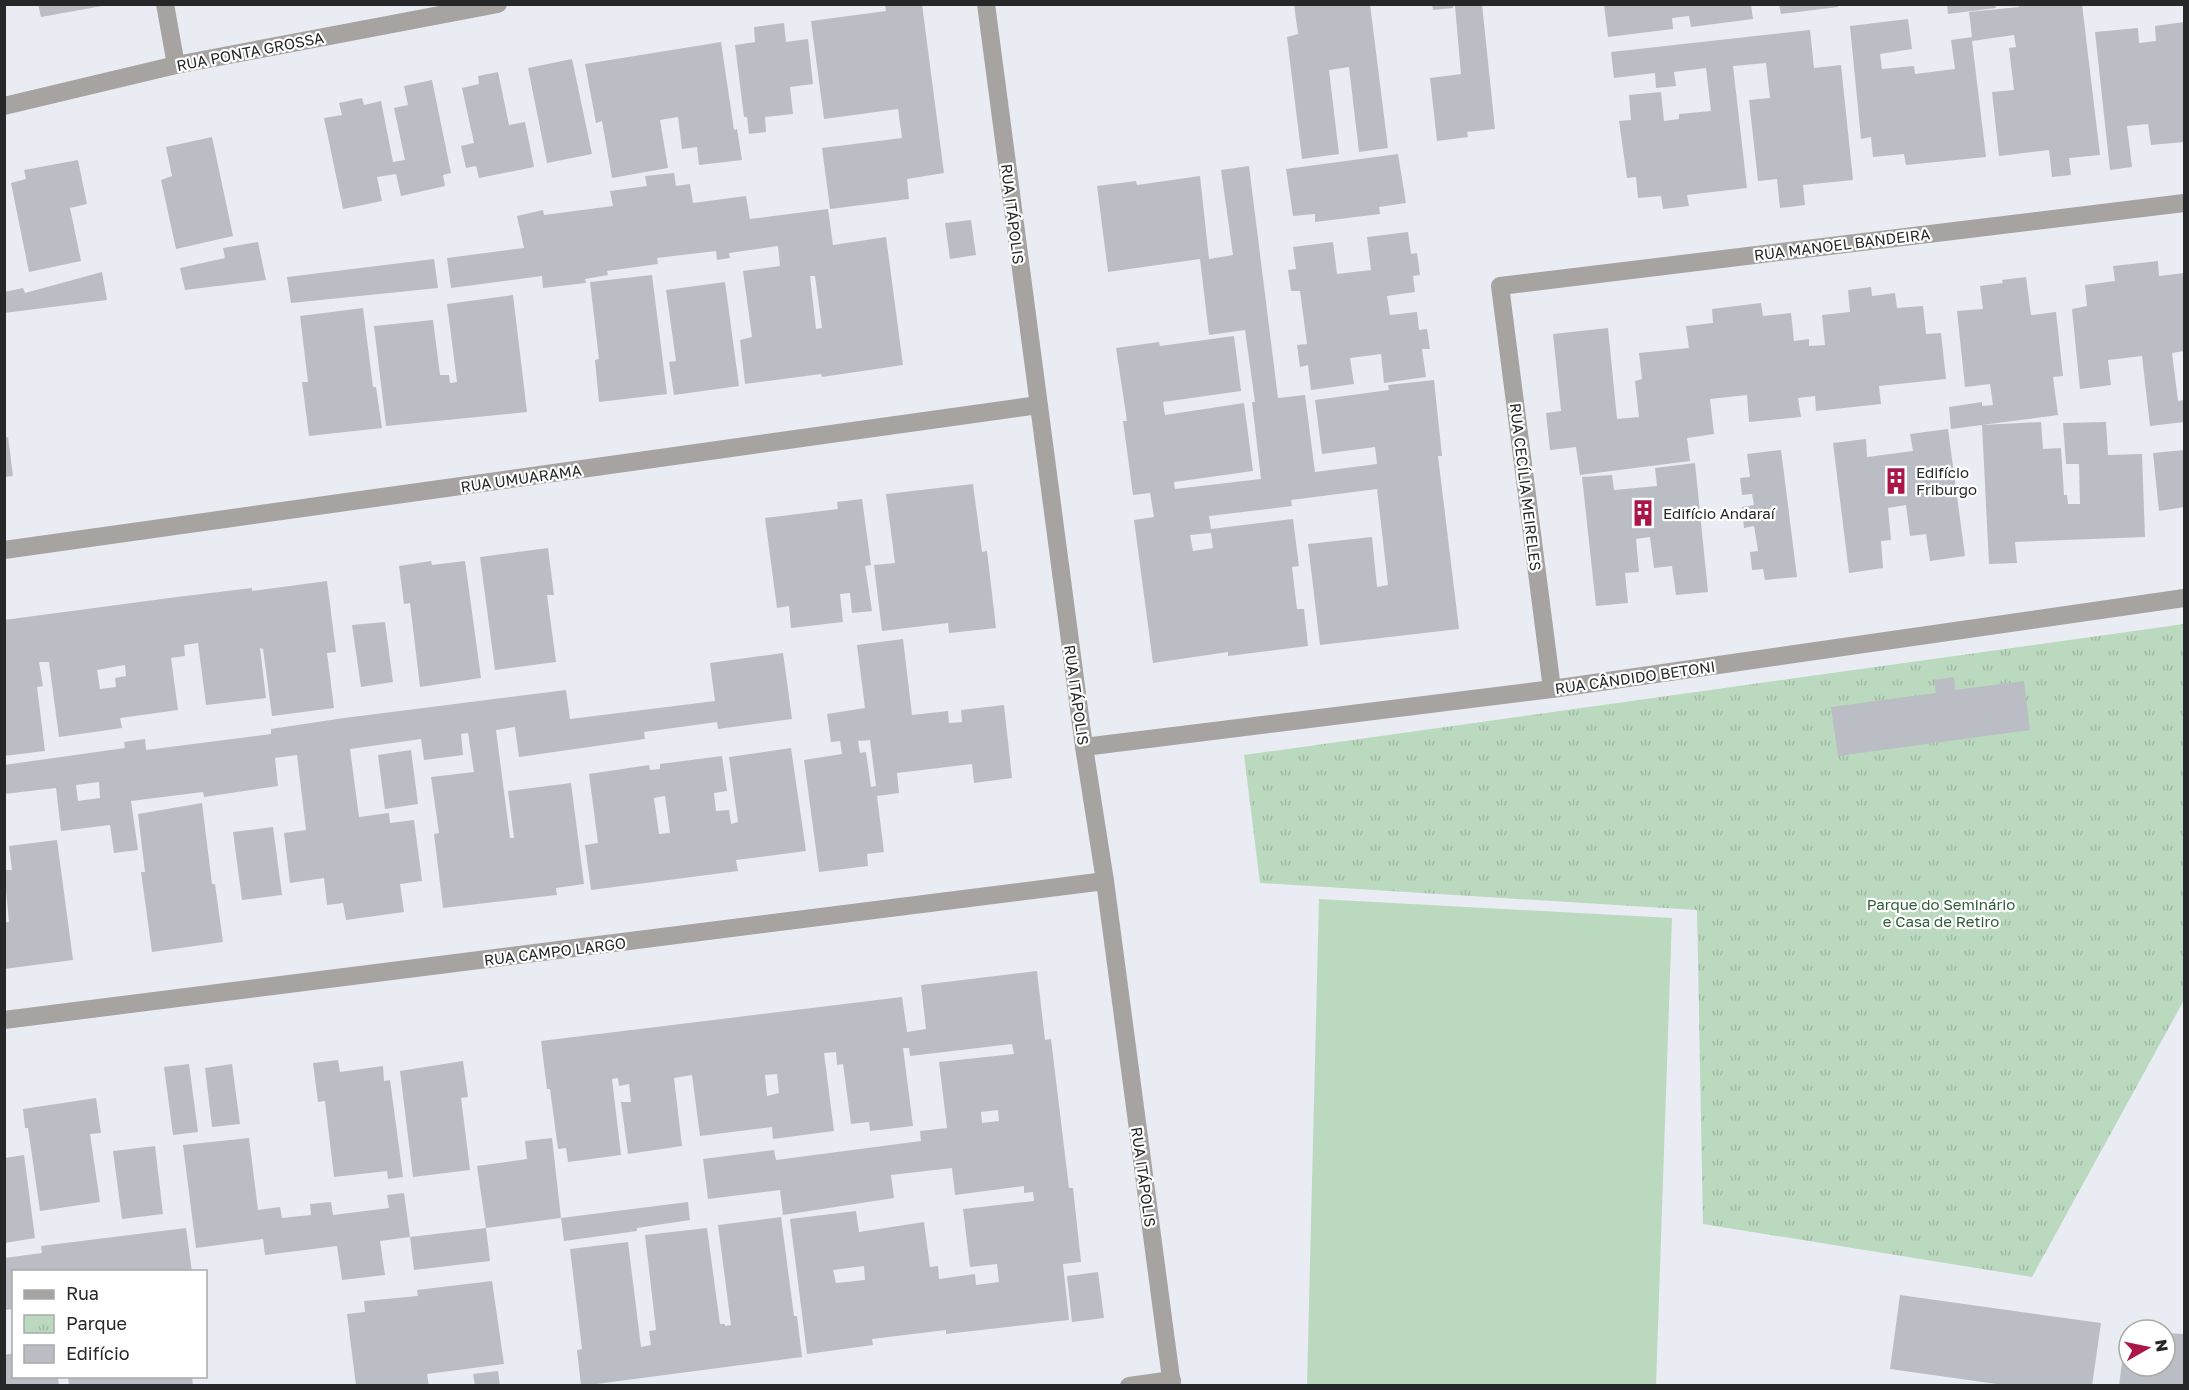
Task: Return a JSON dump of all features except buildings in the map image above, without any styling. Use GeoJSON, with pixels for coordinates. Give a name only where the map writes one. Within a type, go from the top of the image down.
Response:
{"type":"FeatureCollection","features":[{"type":"Feature","properties":{"kind":"street"},"geometry":{"type":"LineString","coordinates":[[165,4],[176,65]]}},
{"type":"Feature","properties":{"kind":"street","name":"RUA PONTA GROSSA"},"geometry":{"type":"LineString","coordinates":[[4,106],[176,65],[498,4]]}},
{"type":"Feature","properties":{"kind":"street","name":"RUA ITÁPOLIS"},"geometry":{"type":"LineString","coordinates":[[986,4],[1083,747],[1105,881],[1172,1383]]}},
{"type":"Feature","properties":{"kind":"street","name":"RUA MANOEL BANDEIRA"},"geometry":{"type":"LineString","coordinates":[[1500,286],[2184,203]]}},
{"type":"Feature","properties":{"kind":"street","name":"RUA CECÍLIA MEIRELES"},"geometry":{"type":"LineString","coordinates":[[1500,286],[1552,688]]}},
{"type":"Feature","properties":{"kind":"street","name":"RUA UMUARAMA"},"geometry":{"type":"LineString","coordinates":[[4,550],[1038,405]]}},
{"type":"Feature","properties":{"kind":"street","name":"RUA CÂNDIDO BETONI"},"geometry":{"type":"LineString","coordinates":[[1083,747],[1552,688],[2184,598]]}},
{"type":"Feature","properties":{"kind":"street","name":"RUA CAMPO LARGO"},"geometry":{"type":"LineString","coordinates":[[4,1020],[1105,881]]}},
{"type":"Feature","properties":{"kind":"street"},"geometry":{"type":"LineString","coordinates":[[1129,1386],[1172,1383]]}},
{"type":"Feature","properties":{"kind":"green space","name":"Parque do Seminário e Casa de Retiro"},"geometry":{"type":"Polygon","coordinates":[[[2184,624],[2184,1000],[2032,1277],[1703,1224],[1697,910],[1260,883],[1244,755],[2184,624]]]}},
{"type":"Feature","properties":{"kind":"green space"},"geometry":{"type":"Polygon","coordinates":[[[1319,899],[1672,918],[1656,1385],[1307,1385],[1319,899]]]}},
{"type":"Feature","properties":{"kind":"place","name":"Edifício Friburgo"},"geometry":{"type":"Point","coordinates":[1896,481]}},
{"type":"Feature","properties":{"kind":"place","name":"Edifício Andaraí"},"geometry":{"type":"Point","coordinates":[1643,513]}}]}
